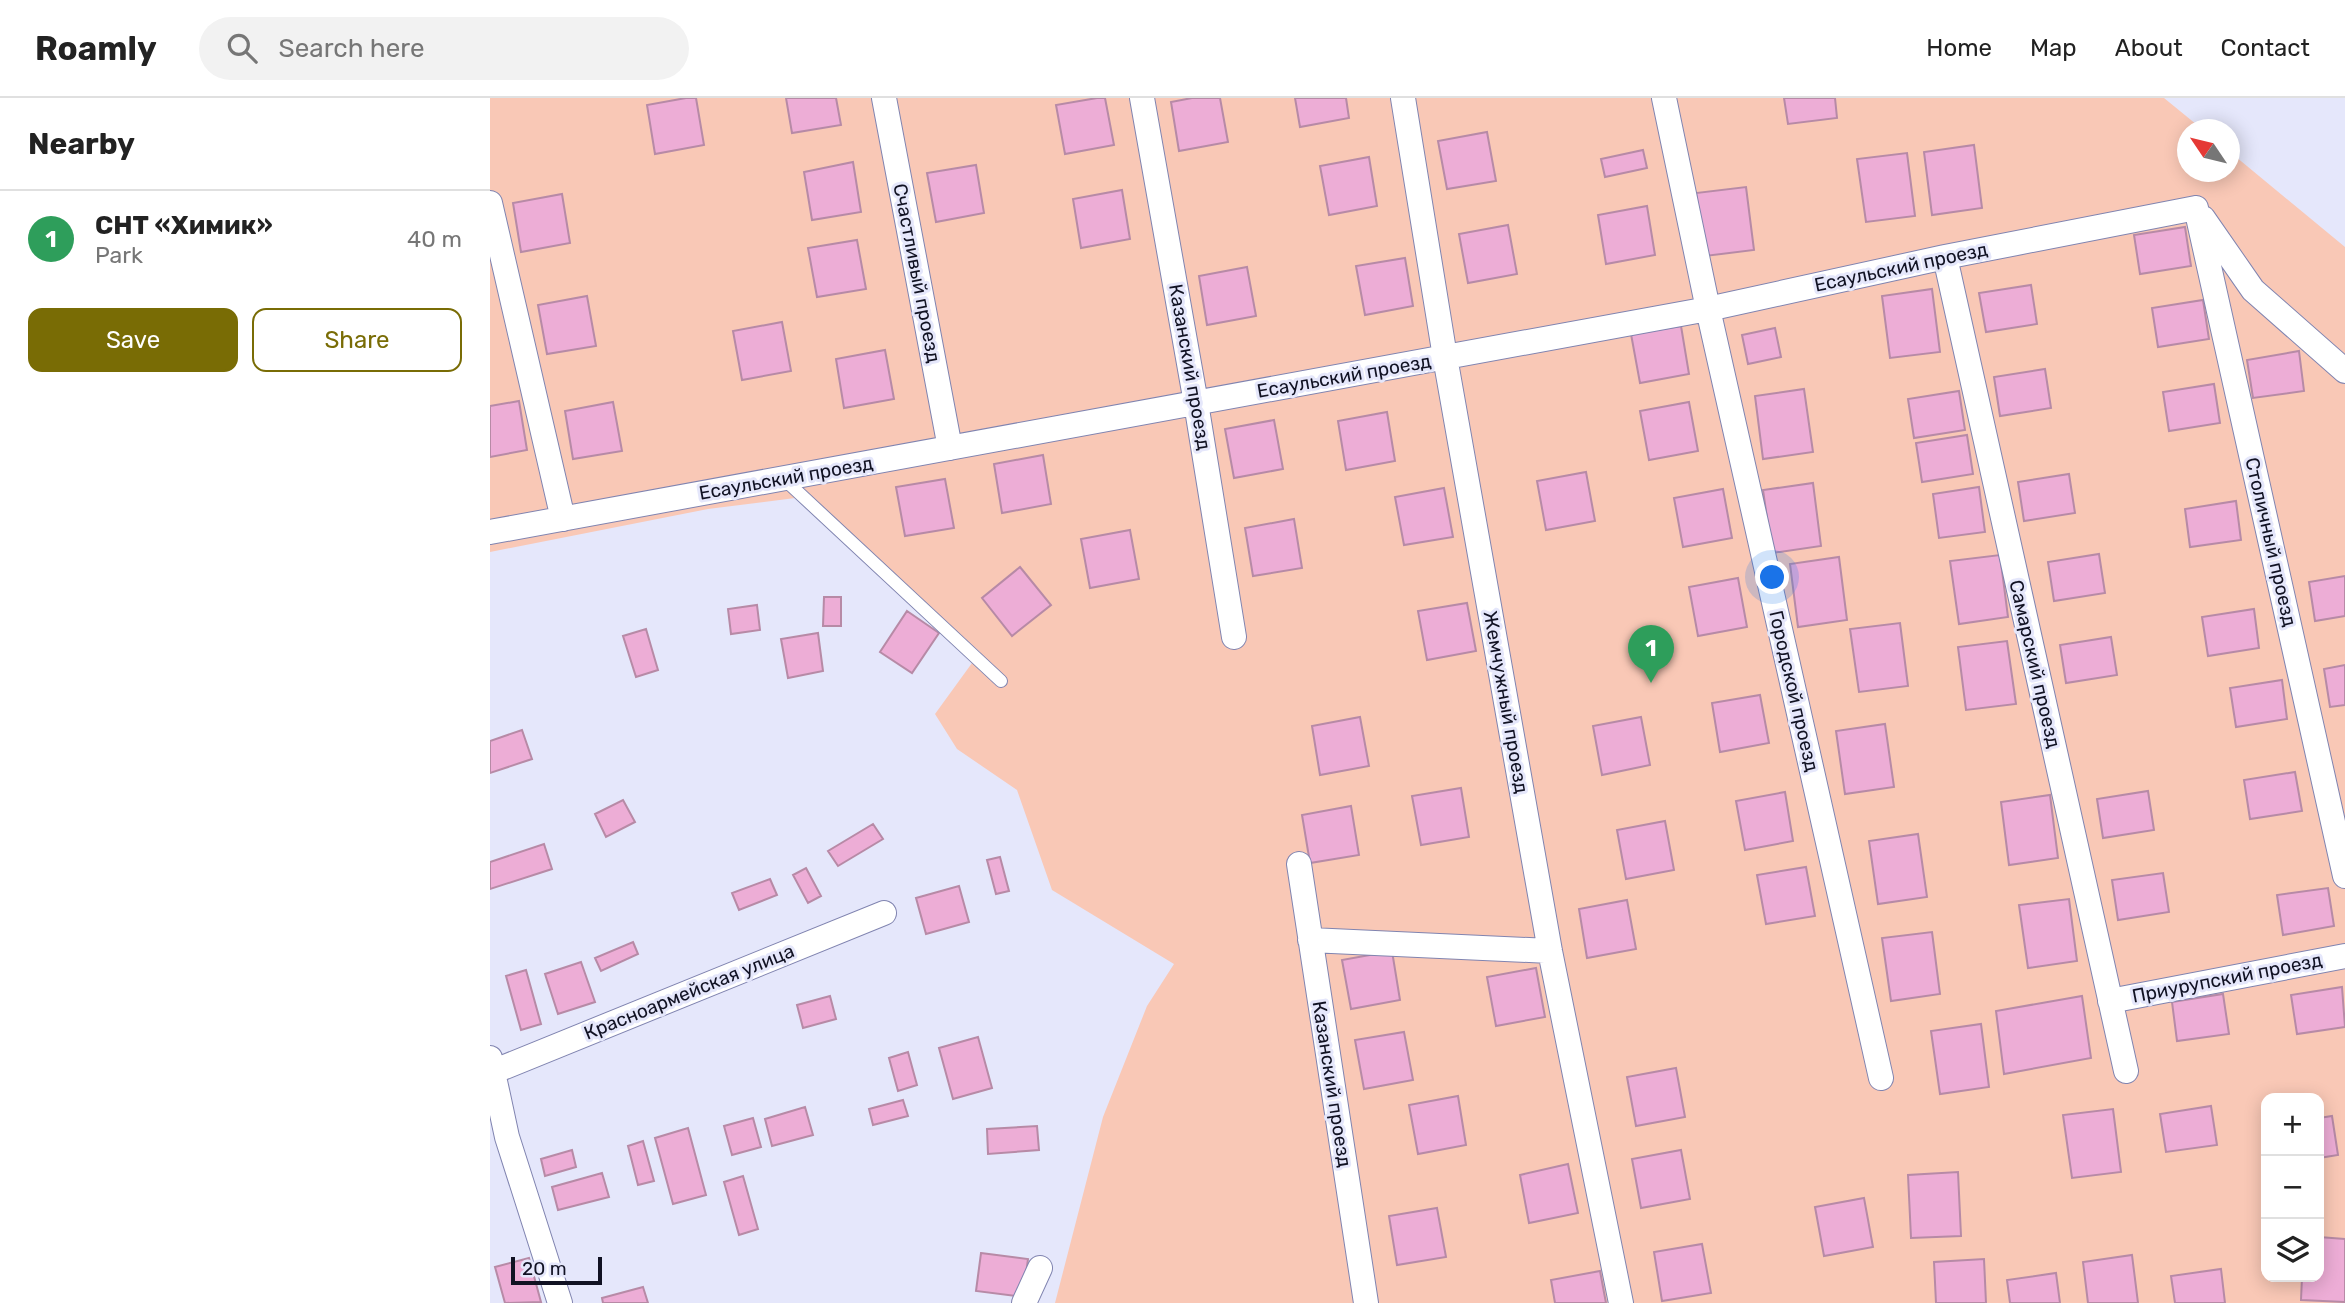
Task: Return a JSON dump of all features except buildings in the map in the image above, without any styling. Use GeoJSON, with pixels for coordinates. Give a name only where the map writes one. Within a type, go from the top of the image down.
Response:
{"type":"FeatureCollection","features":[{"type":"Feature","properties":{"kind":"street","name":"Счастливый проезд"},"geometry":{"type":"LineString","coordinates":[[884,98],[950,448]]}},
{"type":"Feature","properties":{"kind":"street","name":"Казанский проезд"},"geometry":{"type":"LineString","coordinates":[[1142,98],[1234,637]]}},
{"type":"Feature","properties":{"kind":"street","name":"Жемчужный проезд"},"geometry":{"type":"LineString","coordinates":[[1403,98],[1445,358],[1550,951],[1621,1303]]}},
{"type":"Feature","properties":{"kind":"street","name":"Городской проезд"},"geometry":{"type":"LineString","coordinates":[[1664,98],[1708,309],[1881,1078]]}},
{"type":"Feature","properties":{"kind":"street"},"geometry":{"type":"LineString","coordinates":[[490,203],[563,519]]}},
{"type":"Feature","properties":{"kind":"street","name":"Есаульский проезд"},"geometry":{"type":"LineString","coordinates":[[490,532],[1708,309],[1945,257],[2196,208]]}},
{"type":"Feature","properties":{"kind":"street"},"geometry":{"type":"LineString","coordinates":[[2196,208],[2253,290],[2345,370]]}},
{"type":"Feature","properties":{"kind":"street","name":"Столичный проезд"},"geometry":{"type":"LineString","coordinates":[[2196,208],[2345,876]]}},
{"type":"Feature","properties":{"kind":"street","name":"Самарский проезд"},"geometry":{"type":"LineString","coordinates":[[1945,257],[2126,1071]]}},
{"type":"Feature","properties":{"kind":"street","name":"Казанский проезд"},"geometry":{"type":"LineString","coordinates":[[1298,864],[1366,1303]]}},
{"type":"Feature","properties":{"kind":"street","name":"Красноармейская улица"},"geometry":{"type":"LineString","coordinates":[[491,1067],[884,912]]}},
{"type":"Feature","properties":{"kind":"street"},"geometry":{"type":"LineString","coordinates":[[1310,940],[1550,951]]}},
{"type":"Feature","properties":{"kind":"street","name":"Приурупский проезд"},"geometry":{"type":"LineString","coordinates":[[2110,1001],[2345,956]]}},
{"type":"Feature","properties":{"kind":"street"},"geometry":{"type":"LineString","coordinates":[[491,1067],[507,1137],[560,1303]]}},
{"type":"Feature","properties":{"kind":"street"},"geometry":{"type":"LineString","coordinates":[[1024,1303],[1040,1268]]}},
{"type":"Feature","properties":{"kind":"lane"},"geometry":{"type":"LineString","coordinates":[[783,479],[1001,681]]}},
{"type":"Feature","properties":{"kind":"shaded area"},"geometry":{"type":"Polygon","coordinates":[[[490,98],[2164,98],[2190,119],[2177,119],[2177,182],[2240,182],[2240,160],[2345,247],[2345,1303],[1055,1303],[1103,1117],[1147,1006],[1174,964],[1052,890],[1017,790],[957,749],[935,714],[980,652],[803,497],[708,509],[490,552],[490,98]]]}},
{"type":"Feature","properties":{"kind":"place","name":"СНТ «Химик»"},"geometry":{"type":"Point","coordinates":[1651,683]}}]}
